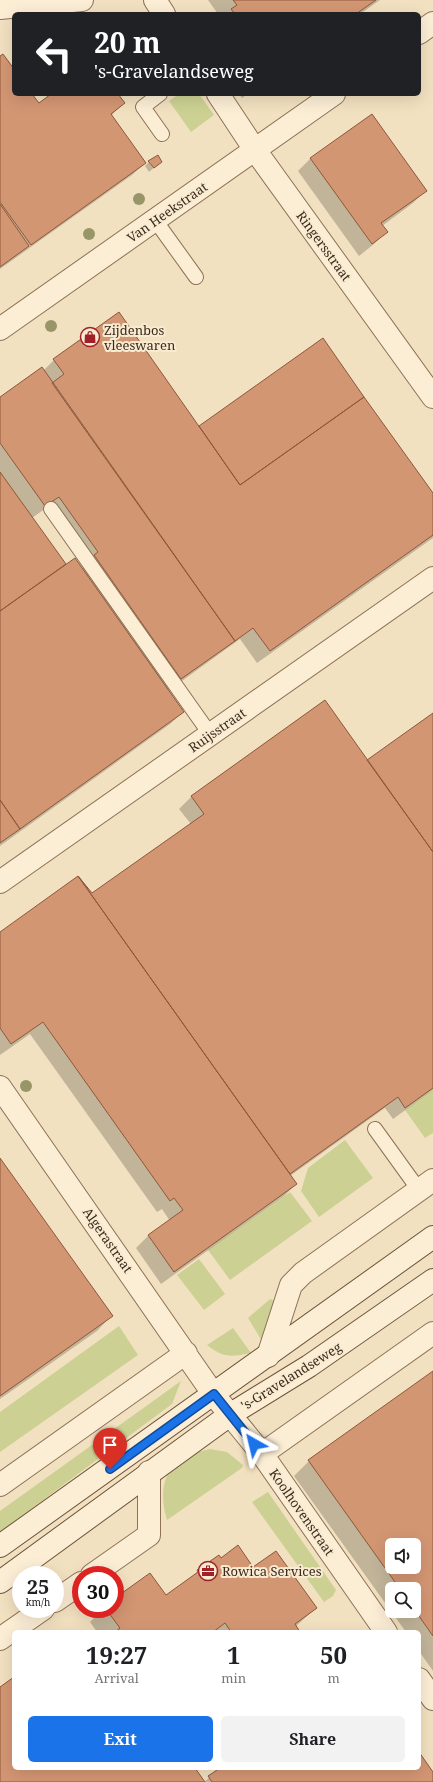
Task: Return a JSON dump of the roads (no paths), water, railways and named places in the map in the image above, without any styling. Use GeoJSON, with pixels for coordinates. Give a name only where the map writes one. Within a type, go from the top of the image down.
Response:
{"type":"FeatureCollection","features":[{"type":"Feature","properties":{"kind":"street"},"geometry":{"type":"LineString","coordinates":[[0,8],[82,0]]}},
{"type":"Feature","properties":{"kind":"street"},"geometry":{"type":"LineString","coordinates":[[155,0],[163,12]]}},
{"type":"Feature","properties":{"kind":"street"},"geometry":{"type":"LineString","coordinates":[[421,32],[433,23]]}},
{"type":"Feature","properties":{"kind":"street","name":"Ringersstraat"},"geometry":{"type":"LineString","coordinates":[[219,96],[255,150],[433,397]]}},
{"type":"Feature","properties":{"kind":"street","name":"Van Heekstraat"},"geometry":{"type":"LineString","coordinates":[[0,329],[331,96]]}},
{"type":"Feature","properties":{"kind":"street","name":"Ruijsstraat"},"geometry":{"type":"LineString","coordinates":[[0,882],[433,578]]}},
{"type":"Feature","properties":{"kind":"street","name":"Algerastraat"},"geometry":{"type":"LineString","coordinates":[[0,1087],[214,1394]]}},
{"type":"Feature","properties":{"kind":"street"},"geometry":{"type":"LineString","coordinates":[[268,1356],[291,1285],[303,1273],[426,1185]]}},
{"type":"Feature","properties":{"kind":"street","name":"'s-Gravelandseweg"},"geometry":{"type":"LineString","coordinates":[[0,1546],[433,1237]]}},
{"type":"Feature","properties":{"kind":"street","name":"'s-Gravelandseweg"},"geometry":{"type":"LineString","coordinates":[[0,1582],[149,1472],[231,1414],[310,1366],[433,1280]]}},
{"type":"Feature","properties":{"kind":"street"},"geometry":{"type":"LineString","coordinates":[[262,1454],[433,1333]]}},
{"type":"Feature","properties":{"kind":"street"},"geometry":{"type":"LineString","coordinates":[[0,1485],[186,1353]]}},
{"type":"Feature","properties":{"kind":"street","name":"Koolhovenstraat"},"geometry":{"type":"LineString","coordinates":[[214,1394],[262,1454],[385,1630]]}},
{"type":"Feature","properties":{"kind":"street"},"geometry":{"type":"LineString","coordinates":[[105,1566],[149,1535],[149,1472]]}},
{"type":"Feature","properties":{"kind":"street"},"geometry":{"type":"LineString","coordinates":[[13,1630],[31,1618]]}},
{"type":"Feature","properties":{"kind":"street"},"geometry":{"type":"LineString","coordinates":[[0,1639],[12,1631]]}},
{"type":"Feature","properties":{"kind":"street"},"geometry":{"type":"LineString","coordinates":[[421,1682],[433,1699]]}},
{"type":"Feature","properties":{"kind":"lane"},"geometry":{"type":"LineString","coordinates":[[157,96],[143,107],[162,134]]}},
{"type":"Feature","properties":{"kind":"lane"},"geometry":{"type":"LineString","coordinates":[[155,220],[196,277]]}},
{"type":"Feature","properties":{"kind":"lane"},"geometry":{"type":"LineString","coordinates":[[52,509],[210,734]]}},
{"type":"Feature","properties":{"kind":"lane"},"geometry":{"type":"LineString","coordinates":[[375,1129],[426,1185]]}},
{"type":"Feature","properties":{"kind":"place","name":"Zijdenbos vleeswaren"},"geometry":{"type":"Point","coordinates":[90,337]}},
{"type":"Feature","properties":{"kind":"place","name":"Rowica Services"},"geometry":{"type":"Point","coordinates":[208,1571]}}]}
